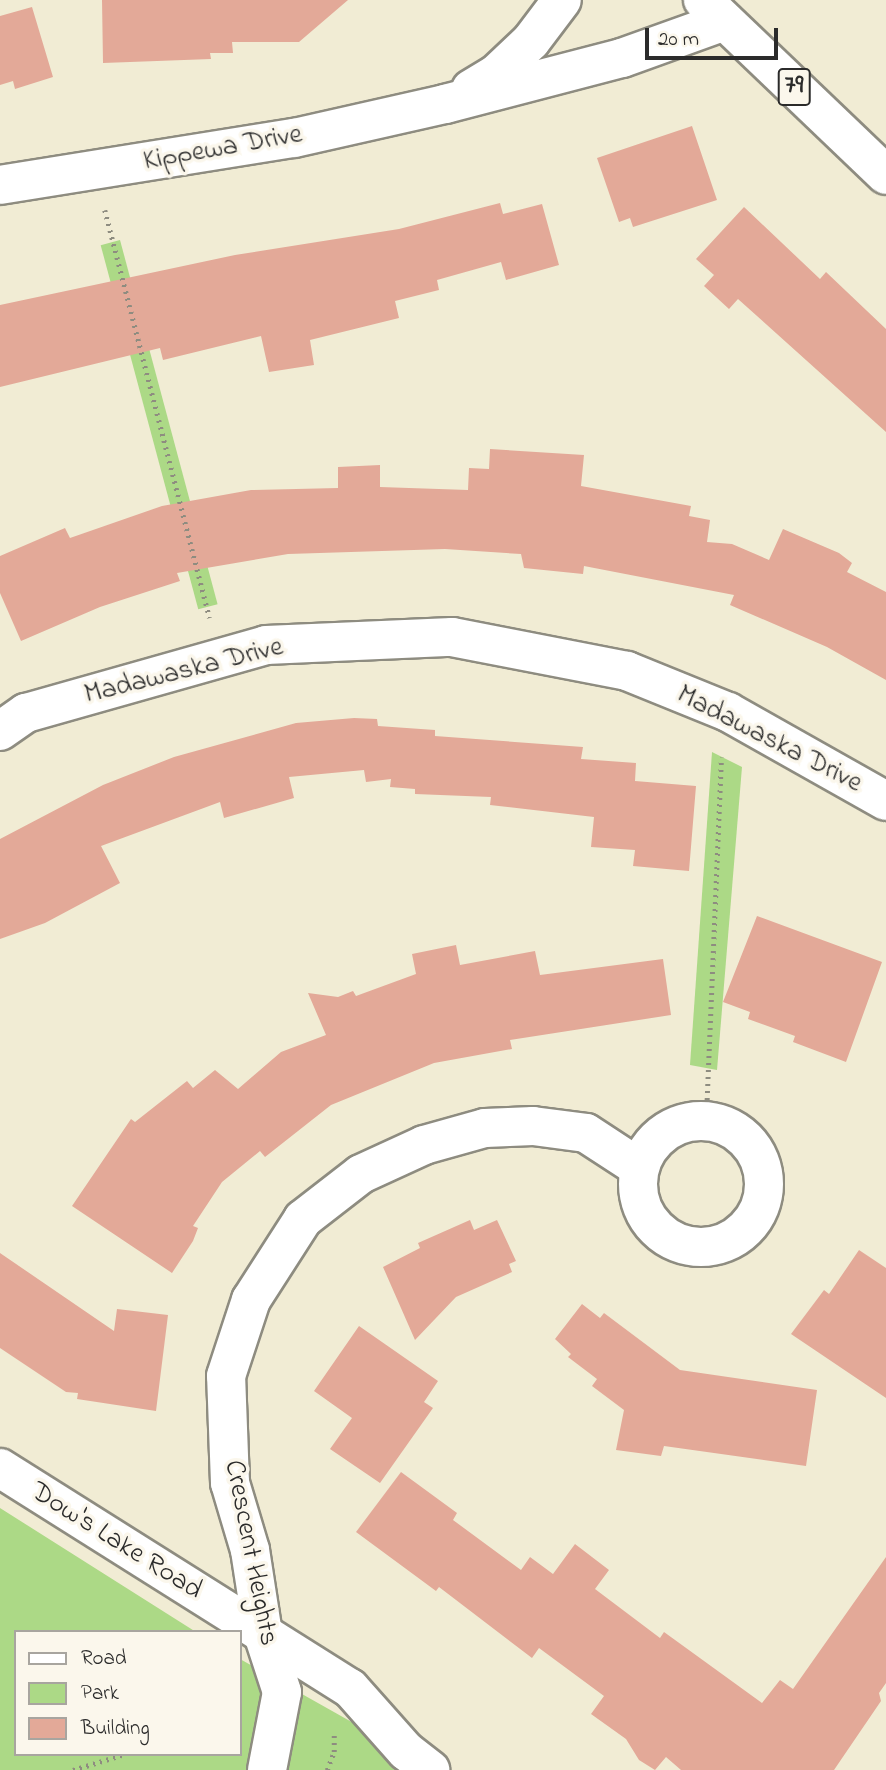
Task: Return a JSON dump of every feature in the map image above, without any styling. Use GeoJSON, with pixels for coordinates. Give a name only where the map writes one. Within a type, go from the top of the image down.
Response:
{"type":"FeatureCollection","features":[{"type":"Feature","properties":{"kind":"street","name":"Kippewa Drive"},"geometry":{"type":"LineString","coordinates":[[445,104],[496,74],[531,41],[562,0]]}},
{"type":"Feature","properties":{"kind":"street","name":"Kippewa Drive"},"geometry":{"type":"LineString","coordinates":[[0,185],[293,138],[445,104],[622,58],[714,11]]}},
{"type":"Feature","properties":{"kind":"street","name":"79"},"geometry":{"type":"LineString","coordinates":[[714,11],[886,175]]}},
{"type":"Feature","properties":{"kind":"street","name":"Madawaska Drive"},"geometry":{"type":"LineString","coordinates":[[0,731],[26,713],[266,645],[452,637],[626,671],[728,712],[886,801]]}},
{"type":"Feature","properties":{"kind":"street"},"geometry":{"type":"LineString","coordinates":[[706,1121],[737,1133],[759,1157],[765,1179],[762,1201],[740,1234],[709,1246],[677,1244],[655,1230],[642,1211],[637,1190],[638,1167],[664,1131],[684,1122],[706,1121]]}},
{"type":"Feature","properties":{"kind":"street","name":"Crescent Heights"},"geometry":{"type":"LineString","coordinates":[[267,1770],[282,1692],[263,1633],[250,1550],[230,1483],[226,1376],[251,1300],[303,1219],[361,1174],[424,1145],[485,1128],[533,1126],[586,1133],[638,1167]]}},
{"type":"Feature","properties":{"kind":"street","name":"Dow's Lake Road"},"geometry":{"type":"LineString","coordinates":[[0,1468],[349,1688],[406,1751],[430,1770]]}},
{"type":"Feature","properties":{"kind":"path"},"geometry":{"type":"LineString","coordinates":[[99,171],[106,220],[221,658]]}},
{"type":"Feature","properties":{"kind":"path"},"geometry":{"type":"LineString","coordinates":[[706,1121],[722,741],[728,712]]}},
{"type":"Feature","properties":{"kind":"path"},"geometry":{"type":"LineString","coordinates":[[327,1770],[334,1752],[333,1729]]}},
{"type":"Feature","properties":{"kind":"path"},"geometry":{"type":"LineString","coordinates":[[74,1770],[119,1756]]}},
{"type":"Feature","properties":{"kind":"green space"},"geometry":{"type":"Polygon","coordinates":[[[120,240],[218,604],[198,609],[101,245],[120,240]]]}},
{"type":"Feature","properties":{"kind":"green space"},"geometry":{"type":"Polygon","coordinates":[[[712,752],[742,767],[717,1070],[690,1065],[712,752]]]}},
{"type":"Feature","properties":{"kind":"green space"},"geometry":{"type":"Polygon","coordinates":[[[0,1508],[193,1630],[14,1630],[14,1756],[242,1756],[242,1660],[357,1725],[398,1770],[0,1770],[0,1508]]]}},
{"type":"Feature","properties":{"kind":"building"},"geometry":{"type":"Polygon","coordinates":[[[102,0],[348,0],[299,42],[232,42],[233,53],[210,53],[211,59],[103,63],[102,0]]]}},
{"type":"Feature","properties":{"kind":"building"},"geometry":{"type":"Polygon","coordinates":[[[32,7],[53,77],[15,89],[13,81],[0,85],[0,16],[32,7]]]}},
{"type":"Feature","properties":{"kind":"building"},"geometry":{"type":"Polygon","coordinates":[[[692,126],[717,200],[633,227],[630,218],[619,222],[597,158],[692,126]]]}},
{"type":"Feature","properties":{"kind":"building"},"geometry":{"type":"Polygon","coordinates":[[[500,203],[503,214],[542,204],[559,265],[506,280],[501,262],[437,280],[439,290],[395,301],[399,318],[310,340],[314,365],[269,372],[261,336],[163,360],[160,348],[0,387],[0,305],[235,255],[399,229],[500,203]]]}},
{"type":"Feature","properties":{"kind":"building"},"geometry":{"type":"Polygon","coordinates":[[[744,207],[820,279],[826,272],[886,329],[886,432],[738,299],[729,309],[704,286],[714,275],[696,259],[744,207]]]}},
{"type":"Feature","properties":{"kind":"building"},"geometry":{"type":"Polygon","coordinates":[[[490,449],[584,455],[581,486],[691,506],[689,516],[710,520],[707,542],[732,544],[769,560],[783,529],[839,553],[852,563],[847,572],[886,592],[886,680],[827,647],[730,605],[734,595],[584,566],[583,574],[524,568],[521,554],[445,549],[288,554],[177,573],[180,581],[100,607],[21,641],[0,593],[0,556],[65,528],[70,538],[162,506],[251,490],[338,488],[338,467],[380,465],[380,487],[468,490],[469,468],[489,469],[490,449]]]}},
{"type":"Feature","properties":{"kind":"building"},"geometry":{"type":"Polygon","coordinates":[[[354,718],[377,719],[378,726],[435,730],[435,736],[583,747],[581,759],[636,763],[635,781],[696,786],[689,871],[633,866],[635,850],[591,847],[594,817],[490,805],[491,797],[415,794],[415,789],[390,787],[391,779],[366,782],[364,770],[289,777],[294,798],[224,818],[220,802],[101,846],[120,883],[45,923],[0,939],[0,839],[103,785],[174,757],[296,723],[354,718]]]}},
{"type":"Feature","properties":{"kind":"building"},"geometry":{"type":"Polygon","coordinates":[[[757,916],[882,962],[846,1062],[793,1042],[795,1036],[748,1019],[750,1012],[723,1002],[757,916]]]}},
{"type":"Feature","properties":{"kind":"building"},"geometry":{"type":"Polygon","coordinates":[[[456,945],[460,965],[535,951],[540,975],[663,959],[671,1015],[510,1040],[512,1049],[434,1063],[331,1105],[265,1157],[260,1151],[222,1182],[193,1226],[198,1228],[193,1241],[172,1273],[72,1206],[131,1119],[135,1122],[187,1081],[193,1088],[215,1070],[238,1089],[281,1052],[326,1035],[308,993],[338,997],[353,991],[356,996],[416,974],[412,954],[456,945]]]}},
{"type":"Feature","properties":{"kind":"building"},"geometry":{"type":"Polygon","coordinates":[[[470,1220],[474,1230],[497,1220],[516,1261],[509,1264],[512,1272],[456,1297],[415,1340],[383,1267],[420,1248],[418,1243],[470,1220]]]}},
{"type":"Feature","properties":{"kind":"building"},"geometry":{"type":"Polygon","coordinates":[[[859,1250],[886,1268],[886,1398],[791,1334],[824,1290],[829,1294],[859,1250]]]}},
{"type":"Feature","properties":{"kind":"building"},"geometry":{"type":"Polygon","coordinates":[[[0,1253],[114,1331],[117,1309],[168,1315],[156,1411],[77,1399],[78,1393],[66,1392],[0,1348],[0,1253]]]}},
{"type":"Feature","properties":{"kind":"building"},"geometry":{"type":"Polygon","coordinates":[[[582,1304],[600,1318],[604,1313],[680,1370],[817,1390],[806,1466],[664,1446],[661,1456],[616,1450],[624,1410],[592,1386],[597,1379],[568,1357],[571,1354],[555,1339],[582,1304]]]}},
{"type":"Feature","properties":{"kind":"building"},"geometry":{"type":"Polygon","coordinates":[[[359,1326],[438,1381],[424,1402],[433,1408],[380,1483],[330,1449],[352,1418],[314,1391],[359,1326]]]}},
{"type":"Feature","properties":{"kind":"building"},"geometry":{"type":"Polygon","coordinates":[[[401,1472],[457,1513],[453,1520],[521,1570],[530,1557],[553,1574],[575,1544],[609,1570],[595,1589],[660,1638],[664,1632],[762,1703],[780,1680],[793,1689],[886,1557],[886,1683],[879,1693],[881,1701],[834,1770],[681,1770],[666,1757],[655,1770],[639,1760],[626,1739],[591,1714],[604,1696],[539,1648],[532,1658],[439,1587],[436,1591],[356,1532],[401,1472]]]}}]}
